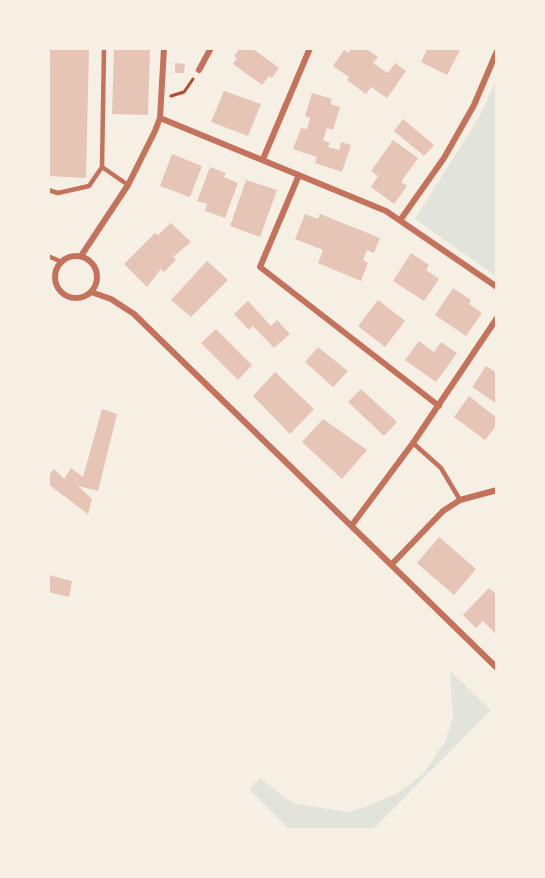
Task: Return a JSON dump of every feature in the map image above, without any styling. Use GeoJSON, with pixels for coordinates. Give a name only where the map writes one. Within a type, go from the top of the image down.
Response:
{"type":"FeatureCollection","features":[{"type":"Feature","properties":{"kind":"street"},"geometry":{"type":"LineString","coordinates":[[81,256],[128,184],[145,154],[160,118],[164,48]]}},
{"type":"Feature","properties":{"kind":"street"},"geometry":{"type":"LineString","coordinates":[[199,70],[211,48]]}},
{"type":"Feature","properties":{"kind":"street"},"geometry":{"type":"LineString","coordinates":[[263,159],[308,49]]}},
{"type":"Feature","properties":{"kind":"street"},"geometry":{"type":"LineString","coordinates":[[400,219],[454,140],[474,105],[497,51]]}},
{"type":"Feature","properties":{"kind":"street"},"geometry":{"type":"LineString","coordinates":[[160,118],[263,159],[400,219],[497,287]]}},
{"type":"Feature","properties":{"kind":"street"},"geometry":{"type":"LineString","coordinates":[[299,175],[260,267],[439,406]]}},
{"type":"Feature","properties":{"kind":"street"},"geometry":{"type":"LineString","coordinates":[[81,256],[91,262],[97,272],[96,283],[91,292],[76,298],[61,292],[55,278],[62,262],[70,257],[81,256]]}},
{"type":"Feature","properties":{"kind":"street"},"geometry":{"type":"LineString","coordinates":[[91,292],[111,299],[134,314],[497,668]]}},
{"type":"Feature","properties":{"kind":"street"},"geometry":{"type":"LineString","coordinates":[[352,525],[439,406],[497,318]]}},
{"type":"Feature","properties":{"kind":"street"},"geometry":{"type":"LineString","coordinates":[[392,564],[443,511],[460,500],[497,490]]}},
{"type":"Feature","properties":{"kind":"lane"},"geometry":{"type":"LineString","coordinates":[[48,190],[58,193],[89,186],[102,167],[104,48]]}},
{"type":"Feature","properties":{"kind":"lane"},"geometry":{"type":"LineString","coordinates":[[102,167],[128,184]]}},
{"type":"Feature","properties":{"kind":"lane"},"geometry":{"type":"LineString","coordinates":[[48,256],[62,262]]}},
{"type":"Feature","properties":{"kind":"lane"},"geometry":{"type":"LineString","coordinates":[[413,443],[441,468],[460,500]]}},
{"type":"Feature","properties":{"kind":"path"},"geometry":{"type":"LineString","coordinates":[[161,100],[184,92],[199,70]]}},
{"type":"Feature","properties":{"kind":"shaded area"},"geometry":{"type":"Polygon","coordinates":[[[497,79],[497,277],[415,219],[479,117],[497,79]]]}},
{"type":"Feature","properties":{"kind":"shaded area"},"geometry":{"type":"Polygon","coordinates":[[[450,671],[491,710],[372,830],[290,830],[249,789],[260,778],[285,798],[297,804],[348,812],[398,793],[423,774],[445,742],[453,718],[450,671]]]}},
{"type":"Feature","properties":{"kind":"building"},"geometry":{"type":"Polygon","coordinates":[[[48,48],[89,48],[86,178],[48,176],[48,48]]]}},
{"type":"Feature","properties":{"kind":"building"},"geometry":{"type":"Polygon","coordinates":[[[114,48],[150,48],[148,115],[112,114],[114,48]]]}},
{"type":"Feature","properties":{"kind":"building"},"geometry":{"type":"Polygon","coordinates":[[[240,48],[252,48],[279,68],[272,78],[269,76],[262,85],[233,64],[237,58],[234,56],[240,48]]]}},
{"type":"Feature","properties":{"kind":"building"},"geometry":{"type":"Polygon","coordinates":[[[352,48],[365,48],[378,57],[373,63],[388,73],[395,63],[406,71],[387,98],[371,87],[366,94],[347,80],[349,77],[333,66],[344,50],[348,53],[352,48]]]}},
{"type":"Feature","properties":{"kind":"building"},"geometry":{"type":"Polygon","coordinates":[[[428,48],[461,48],[447,75],[421,62],[428,48]]]}},
{"type":"Feature","properties":{"kind":"building"},"geometry":{"type":"Polygon","coordinates":[[[175,63],[185,64],[184,73],[175,73],[175,63]]]}},
{"type":"Feature","properties":{"kind":"building"},"geometry":{"type":"Polygon","coordinates":[[[224,91],[261,104],[248,136],[211,122],[224,91]]]}},
{"type":"Feature","properties":{"kind":"building"},"geometry":{"type":"Polygon","coordinates":[[[312,93],[332,99],[330,104],[340,107],[333,130],[327,128],[323,140],[330,143],[328,147],[339,150],[341,142],[351,145],[342,172],[315,163],[317,157],[293,149],[301,128],[307,129],[310,118],[305,116],[312,93]]]}},
{"type":"Feature","properties":{"kind":"building"},"geometry":{"type":"Polygon","coordinates":[[[403,119],[434,145],[424,156],[394,131],[403,119]]]}},
{"type":"Feature","properties":{"kind":"building"},"geometry":{"type":"Polygon","coordinates":[[[393,140],[418,158],[401,182],[407,186],[394,204],[371,187],[378,176],[371,171],[393,140]]]}},
{"type":"Feature","properties":{"kind":"building"},"geometry":{"type":"Polygon","coordinates":[[[172,154],[202,166],[190,197],[160,186],[172,154]]]}},
{"type":"Feature","properties":{"kind":"building"},"geometry":{"type":"Polygon","coordinates":[[[210,167],[226,173],[224,177],[238,183],[225,218],[205,211],[207,204],[197,201],[210,167]]]}},
{"type":"Feature","properties":{"kind":"building"},"geometry":{"type":"Polygon","coordinates":[[[246,180],[277,190],[260,237],[230,226],[246,180]]]}},
{"type":"Feature","properties":{"kind":"building"},"geometry":{"type":"Polygon","coordinates":[[[305,214],[318,219],[320,214],[380,238],[374,253],[367,250],[363,260],[368,263],[361,281],[318,263],[323,250],[295,239],[305,214]]]}},
{"type":"Feature","properties":{"kind":"building"},"geometry":{"type":"Polygon","coordinates":[[[171,223],[191,242],[173,257],[176,260],[164,272],[161,269],[147,287],[124,264],[155,233],[158,235],[171,223]]]}},
{"type":"Feature","properties":{"kind":"building"},"geometry":{"type":"Polygon","coordinates":[[[411,253],[429,265],[426,270],[439,279],[424,301],[393,281],[411,253]]]}},
{"type":"Feature","properties":{"kind":"building"},"geometry":{"type":"Polygon","coordinates":[[[207,261],[228,280],[191,317],[171,300],[207,261]]]}},
{"type":"Feature","properties":{"kind":"building"},"geometry":{"type":"Polygon","coordinates":[[[453,288],[471,300],[469,304],[482,313],[466,336],[435,315],[453,288]]]}},
{"type":"Feature","properties":{"kind":"building"},"geometry":{"type":"Polygon","coordinates":[[[378,300],[405,321],[385,347],[358,326],[378,300]]]}},
{"type":"Feature","properties":{"kind":"building"},"geometry":{"type":"Polygon","coordinates":[[[248,301],[271,326],[277,320],[290,334],[274,348],[253,326],[249,330],[234,314],[248,301]]]}},
{"type":"Feature","properties":{"kind":"building"},"geometry":{"type":"Polygon","coordinates":[[[216,329],[252,365],[238,380],[201,343],[216,329]]]}},
{"type":"Feature","properties":{"kind":"building"},"geometry":{"type":"Polygon","coordinates":[[[419,341],[434,352],[441,342],[457,353],[436,382],[405,360],[419,341]]]}},
{"type":"Feature","properties":{"kind":"building"},"geometry":{"type":"Polygon","coordinates":[[[318,347],[348,371],[333,387],[305,362],[318,347]]]}},
{"type":"Feature","properties":{"kind":"building"},"geometry":{"type":"Polygon","coordinates":[[[486,366],[497,373],[497,404],[472,387],[486,366]]]}},
{"type":"Feature","properties":{"kind":"building"},"geometry":{"type":"Polygon","coordinates":[[[275,372],[314,409],[290,434],[253,396],[275,372]]]}},
{"type":"Feature","properties":{"kind":"building"},"geometry":{"type":"Polygon","coordinates":[[[361,389],[397,422],[384,436],[348,402],[361,389]]]}},
{"type":"Feature","properties":{"kind":"building"},"geometry":{"type":"Polygon","coordinates":[[[469,396],[497,418],[497,425],[485,440],[454,417],[469,396]]]}},
{"type":"Feature","properties":{"kind":"building"},"geometry":{"type":"Polygon","coordinates":[[[102,409],[117,414],[98,491],[78,486],[92,499],[88,514],[48,484],[48,476],[54,469],[64,479],[71,468],[83,477],[102,409]]]}},
{"type":"Feature","properties":{"kind":"building"},"geometry":{"type":"Polygon","coordinates":[[[323,419],[367,450],[342,479],[302,442],[323,419]]]}},
{"type":"Feature","properties":{"kind":"building"},"geometry":{"type":"Polygon","coordinates":[[[439,537],[476,569],[454,595],[417,563],[439,537]]]}},
{"type":"Feature","properties":{"kind":"building"},"geometry":{"type":"Polygon","coordinates":[[[48,575],[72,581],[69,597],[48,592],[48,575]]]}},
{"type":"Feature","properties":{"kind":"building"},"geometry":{"type":"Polygon","coordinates":[[[489,588],[497,595],[497,635],[483,621],[476,628],[463,615],[489,588]]]}}]}
